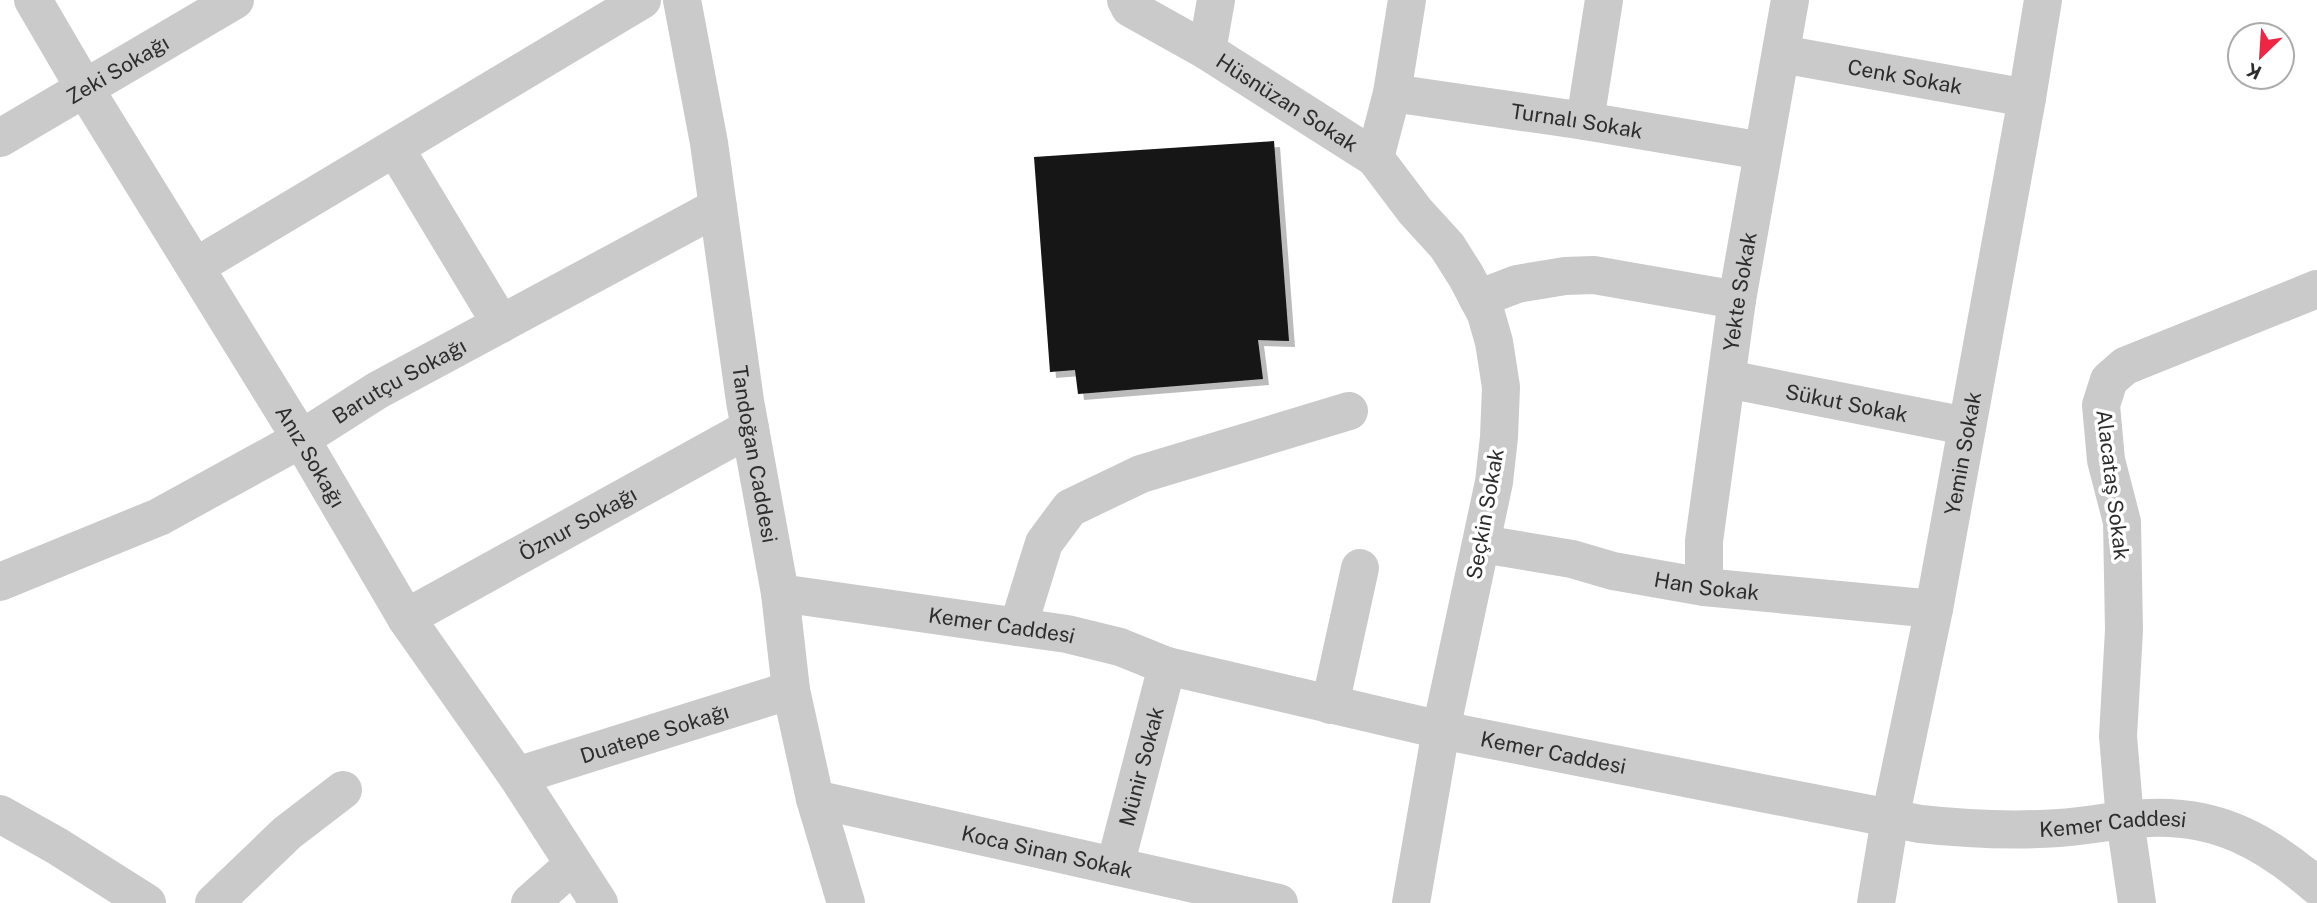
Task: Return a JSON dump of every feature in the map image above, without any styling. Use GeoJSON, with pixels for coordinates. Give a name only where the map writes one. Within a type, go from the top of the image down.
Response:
{"type":"FeatureCollection","features":[{"type":"Feature","properties":{"kind":"street","name":"Anız Sokağı"},"geometry":{"type":"LineString","coordinates":[[33,0],[301,439],[405,618],[517,776],[599,903]]}},
{"type":"Feature","properties":{"kind":"street","name":"Zeki Sokağı"},"geometry":{"type":"LineString","coordinates":[[0,138],[235,0]]}},
{"type":"Feature","properties":{"kind":"street"},"geometry":{"type":"LineString","coordinates":[[195,267],[642,0]]}},
{"type":"Feature","properties":{"kind":"street","name":"Tandoğan Caddesi"},"geometry":{"type":"LineString","coordinates":[[682,0],[718,207],[750,428],[780,593],[791,690],[815,799],[846,903]]}},
{"type":"Feature","properties":{"kind":"street"},"geometry":{"type":"LineString","coordinates":[[1126,0],[1130,8],[1208,51]]}},
{"type":"Feature","properties":{"kind":"street","name":"Hüsnüzan Sokak"},"geometry":{"type":"LineString","coordinates":[[1216,0],[1208,51],[1375,158]]}},
{"type":"Feature","properties":{"kind":"street"},"geometry":{"type":"LineString","coordinates":[[1375,158],[1392,93],[1407,0]]}},
{"type":"Feature","properties":{"kind":"street"},"geometry":{"type":"LineString","coordinates":[[1585,121],[1604,0]]}},
{"type":"Feature","properties":{"kind":"street","name":"Yekte Sokak"},"geometry":{"type":"LineString","coordinates":[[1703,587],[1704,541],[1737,300],[1790,0]]}},
{"type":"Feature","properties":{"kind":"street","name":"Yemin Sokak"},"geometry":{"type":"LineString","coordinates":[[1877,903],[1890,819],[1934,609],[2028,98],[2043,0]]}},
{"type":"Feature","properties":{"kind":"street","name":"Cenk Sokak"},"geometry":{"type":"LineString","coordinates":[[1781,54],[2028,98]]}},
{"type":"Feature","properties":{"kind":"street","name":"Turnalı Sokak"},"geometry":{"type":"LineString","coordinates":[[1392,93],[1585,121],[1763,151]]}},
{"type":"Feature","properties":{"kind":"street"},"geometry":{"type":"LineString","coordinates":[[395,148],[501,324]]}},
{"type":"Feature","properties":{"kind":"street","name":"Seçkin Sokak"},"geometry":{"type":"LineString","coordinates":[[1375,158],[1415,211],[1447,246],[1478,299],[1486,314],[1494,342],[1501,387],[1494,482],[1441,730],[1411,903]]}},
{"type":"Feature","properties":{"kind":"street","name":"Barutçu Sokağı"},"geometry":{"type":"LineString","coordinates":[[0,582],[159,517],[301,439],[378,390],[718,207]]}},
{"type":"Feature","properties":{"kind":"street"},"geometry":{"type":"LineString","coordinates":[[1478,299],[1517,284],[1564,276],[1594,275],[1737,300]]}},
{"type":"Feature","properties":{"kind":"street","name":"Alacataş Sokak"},"geometry":{"type":"LineString","coordinates":[[2137,903],[2125,820],[2119,736],[2124,630],[2122,522],[2106,460],[2101,405],[2109,380],[2125,366],[2317,289]]}},
{"type":"Feature","properties":{"kind":"street","name":"Sükut Sokak"},"geometry":{"type":"LineString","coordinates":[[1727,379],[1966,426]]}},
{"type":"Feature","properties":{"kind":"street"},"geometry":{"type":"LineString","coordinates":[[1018,627],[1044,542],[1070,508],[1141,474],[1349,411]]}},
{"type":"Feature","properties":{"kind":"street","name":"Öznur Sokağı"},"geometry":{"type":"LineString","coordinates":[[405,618],[750,428]]}},
{"type":"Feature","properties":{"kind":"street","name":"Han Sokak"},"geometry":{"type":"LineString","coordinates":[[1482,544],[1572,559],[1613,571],[1703,587],[1934,609]]}},
{"type":"Feature","properties":{"kind":"street"},"geometry":{"type":"LineString","coordinates":[[1330,705],[1360,568]]}},
{"type":"Feature","properties":{"kind":"street","name":"Kemer Caddesi"},"geometry":{"type":"LineString","coordinates":[[780,593],[1093,639],[1167,666],[1330,705],[1441,730],[1890,819],[1943,827],[1997,830],[2060,828],[2125,820],[2181,818],[2202,821],[2256,840],[2317,886]]}},
{"type":"Feature","properties":{"kind":"street","name":"Münir Sokak"},"geometry":{"type":"LineString","coordinates":[[1115,866],[1167,666]]}},
{"type":"Feature","properties":{"kind":"street","name":"Duatepe Sokağı"},"geometry":{"type":"LineString","coordinates":[[517,776],[791,690]]}},
{"type":"Feature","properties":{"kind":"street"},"geometry":{"type":"LineString","coordinates":[[214,903],[287,833],[343,790]]}},
{"type":"Feature","properties":{"kind":"street","name":"Koca Sinan Sokak"},"geometry":{"type":"LineString","coordinates":[[815,799],[1279,903]]}},
{"type":"Feature","properties":{"kind":"street"},"geometry":{"type":"LineString","coordinates":[[0,814],[57,846],[147,903]]}},
{"type":"Feature","properties":{"kind":"street"},"geometry":{"type":"LineString","coordinates":[[530,903],[573,865]]}},
{"type":"Feature","properties":{"kind":"building"},"geometry":{"type":"Polygon","coordinates":[[[1274,141],[1289,341],[1258,340],[1263,379],[1078,394],[1075,370],[1050,372],[1034,157],[1274,141]]]}}]}
